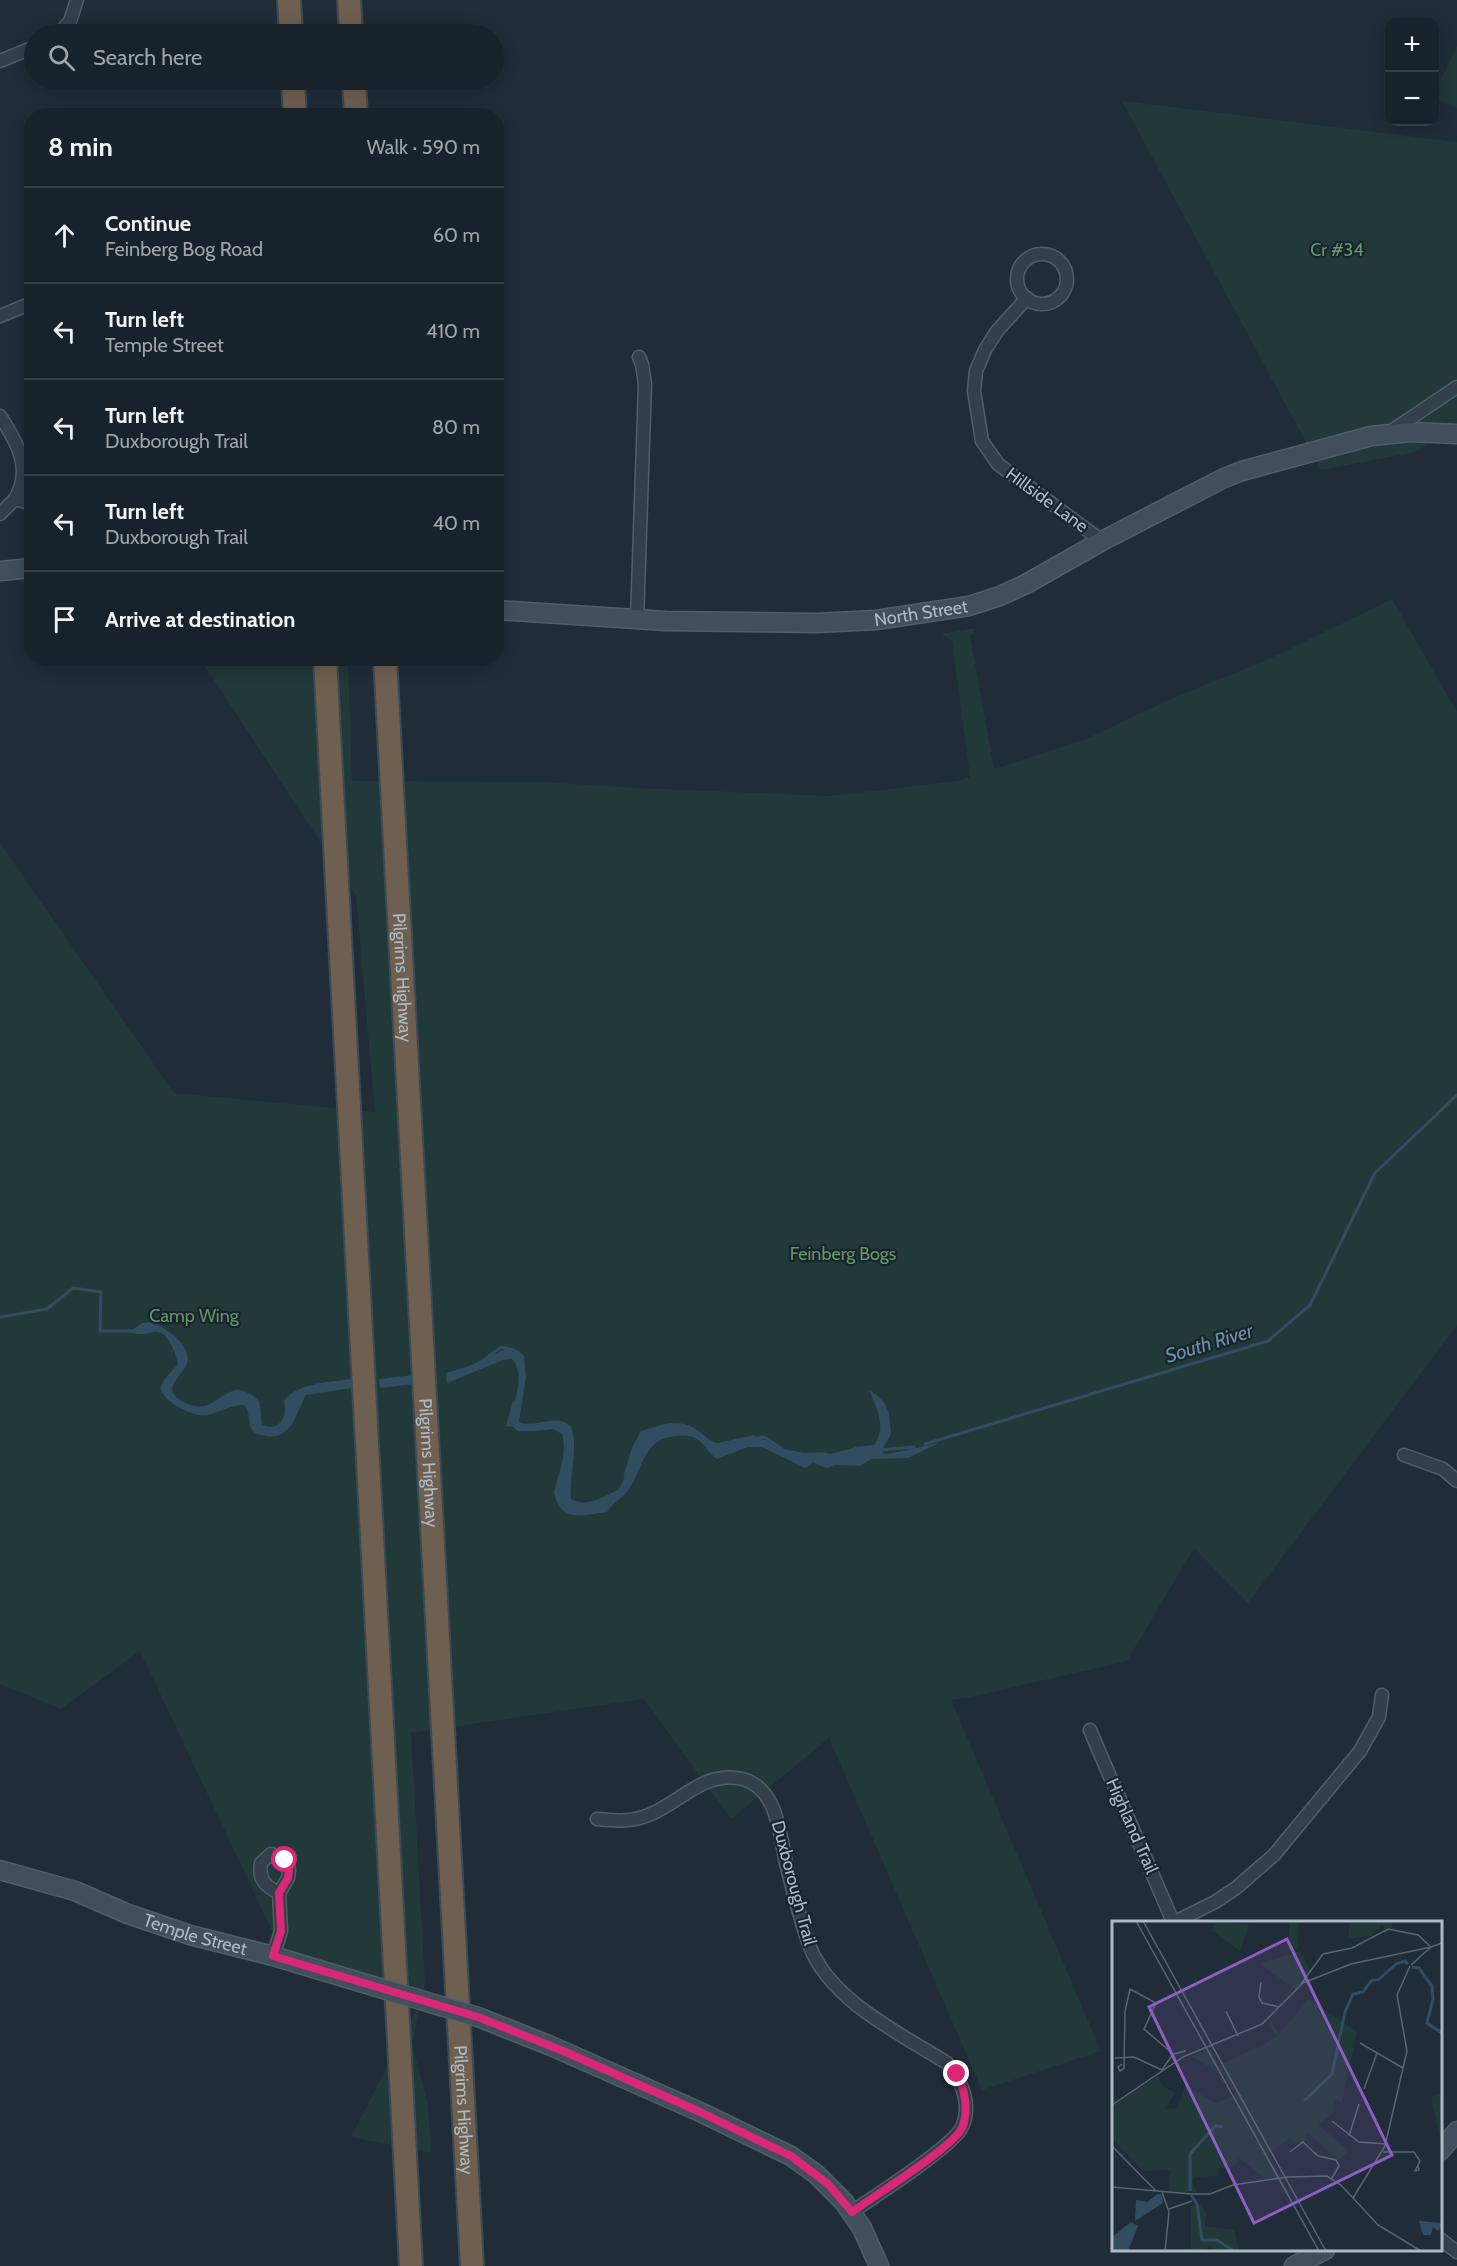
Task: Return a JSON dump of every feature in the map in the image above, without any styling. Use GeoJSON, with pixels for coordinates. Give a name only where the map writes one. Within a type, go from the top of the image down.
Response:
{"type":"FeatureCollection","features":[{"type":"Feature","properties":{"kind":"highway"},"geometry":{"type":"LineString","coordinates":[[289,0],[290,24]]}},
{"type":"Feature","properties":{"kind":"highway"},"geometry":{"type":"LineString","coordinates":[[349,0],[350,24]]}},
{"type":"Feature","properties":{"kind":"highway"},"geometry":{"type":"LineString","coordinates":[[294,90],[295,108]]}},
{"type":"Feature","properties":{"kind":"highway"},"geometry":{"type":"LineString","coordinates":[[355,90],[356,108]]}},
{"type":"Feature","properties":{"kind":"highway"},"geometry":{"type":"LineString","coordinates":[[325,666],[411,2266]]}},
{"type":"Feature","properties":{"kind":"highway","name":"Pilgrims Highway"},"geometry":{"type":"LineString","coordinates":[[385,666],[472,2266]]}},
{"type":"Feature","properties":{"kind":"street"},"geometry":{"type":"LineString","coordinates":[[67,24],[76,0]]}},
{"type":"Feature","properties":{"kind":"street"},"geometry":{"type":"LineString","coordinates":[[0,61],[24,51]]}},
{"type":"Feature","properties":{"kind":"street"},"geometry":{"type":"LineString","coordinates":[[1046,254],[1058,259],[1066,269],[1068,282],[1062,294],[1052,302],[1039,304],[1027,298],[1019,288],[1017,275],[1023,263],[1033,255],[1046,254]]}},
{"type":"Feature","properties":{"kind":"street","name":"Hillside Lane"},"geometry":{"type":"LineString","coordinates":[[1027,298],[997,331],[976,371],[974,391],[976,415],[982,441],[998,464],[1102,541]]}},
{"type":"Feature","properties":{"kind":"street"},"geometry":{"type":"LineString","coordinates":[[0,316],[24,306]]}},
{"type":"Feature","properties":{"kind":"street"},"geometry":{"type":"LineString","coordinates":[[637,620],[645,384],[639,357]]}},
{"type":"Feature","properties":{"kind":"street"},"geometry":{"type":"LineString","coordinates":[[1389,433],[1457,387]]}},
{"type":"Feature","properties":{"kind":"street"},"geometry":{"type":"LineString","coordinates":[[0,416],[15,440],[24,467],[22,484],[15,499],[0,514]]}},
{"type":"Feature","properties":{"kind":"street","name":"North Street"},"geometry":{"type":"LineString","coordinates":[[504,611],[637,620],[836,622],[895,618],[960,607],[987,601],[1013,591],[1102,541],[1224,478],[1311,451],[1389,433],[1457,434]]}},
{"type":"Feature","properties":{"kind":"street"},"geometry":{"type":"LineString","coordinates":[[15,499],[24,502]]}},
{"type":"Feature","properties":{"kind":"street"},"geometry":{"type":"LineString","coordinates":[[0,571],[24,569]]}},
{"type":"Feature","properties":{"kind":"street"},"geometry":{"type":"LineString","coordinates":[[1404,1455],[1443,1469],[1457,1481]]}},
{"type":"Feature","properties":{"kind":"street"},"geometry":{"type":"LineString","coordinates":[[1178,1921],[1215,1902],[1236,1888],[1274,1855],[1360,1751],[1379,1717],[1382,1695]]}},
{"type":"Feature","properties":{"kind":"street","name":"Highland Trail"},"geometry":{"type":"LineString","coordinates":[[1090,1730],[1118,1799],[1152,1869],[1173,1921]]}},
{"type":"Feature","properties":{"kind":"street","name":"Duxborough Trail"},"geometry":{"type":"LineString","coordinates":[[597,1819],[621,1821],[641,1817],[663,1808],[697,1786],[719,1778],[740,1778],[750,1781],[765,1796],[778,1822],[802,1921],[811,1948],[824,1971],[852,2000],[878,2020],[947,2063],[957,2074],[963,2089],[965,2108],[961,2129],[955,2137],[852,2212]]}},
{"type":"Feature","properties":{"kind":"street","name":"Temple Street"},"geometry":{"type":"LineString","coordinates":[[0,1870],[75,1892],[128,1914],[190,1935],[273,1956],[478,2017],[568,2053],[776,2148],[816,2174],[852,2212],[879,2266]]}},
{"type":"Feature","properties":{"kind":"street"},"geometry":{"type":"LineString","coordinates":[[273,1956],[281,1931],[279,1893]]}},
{"type":"Feature","properties":{"kind":"street"},"geometry":{"type":"LineString","coordinates":[[1442,2241],[1457,2252]]}},
{"type":"Feature","properties":{"kind":"street"},"geometry":{"type":"LineString","coordinates":[[1294,2266],[1323,2251]]}},
{"type":"Feature","properties":{"kind":"green space"},"geometry":{"type":"Polygon","coordinates":[[[1457,46],[1457,108],[1439,100],[1439,83],[1457,46]]]}},
{"type":"Feature","properties":{"kind":"green space","name":"Cr #34"},"geometry":{"type":"Polygon","coordinates":[[[1122,101],[1457,142],[1457,425],[1416,452],[1321,470],[1122,101]]]}},
{"type":"Feature","properties":{"kind":"green space","name":"Feinberg Bogs"},"geometry":{"type":"Polygon","coordinates":[[[1392,599],[1457,712],[1457,1325],[1248,1603],[1194,1548],[1127,1661],[951,1700],[1101,2051],[982,2090],[829,1738],[731,1819],[644,1699],[411,1733],[425,1984],[412,2044],[428,2105],[431,2153],[351,2137],[421,2001],[292,1973],[140,1651],[61,1709],[0,1684],[0,843],[174,1093],[375,1112],[356,896],[205,666],[348,666],[352,781],[542,782],[830,796],[957,781],[970,777],[952,641],[941,634],[976,628],[970,636],[994,769],[1086,739],[1175,697],[1269,659],[1392,599]]]}},
{"type":"Feature","properties":{"kind":"water"},"geometry":{"type":"Polygon","coordinates":[[[153,1322],[183,1345],[188,1359],[172,1389],[177,1398],[192,1405],[206,1405],[235,1390],[241,1390],[259,1402],[262,1425],[271,1427],[278,1425],[283,1419],[285,1399],[301,1388],[352,1379],[351,1388],[306,1395],[292,1424],[282,1434],[275,1436],[254,1432],[244,1405],[234,1406],[213,1414],[191,1413],[171,1402],[160,1388],[178,1364],[167,1338],[158,1332],[141,1334],[129,1332],[142,1323],[153,1322]]]}},
{"type":"Feature","properties":{"kind":"water"},"geometry":{"type":"Polygon","coordinates":[[[505,1349],[518,1350],[524,1356],[526,1377],[519,1422],[531,1424],[558,1420],[569,1425],[572,1431],[574,1449],[571,1499],[577,1501],[589,1502],[618,1490],[622,1485],[635,1442],[647,1431],[662,1424],[687,1425],[717,1443],[736,1442],[753,1435],[784,1449],[804,1453],[830,1454],[874,1445],[880,1432],[880,1425],[878,1411],[869,1390],[881,1399],[889,1413],[891,1434],[883,1453],[888,1454],[939,1443],[908,1458],[871,1459],[860,1466],[836,1465],[827,1468],[813,1463],[805,1468],[762,1447],[748,1447],[717,1459],[693,1437],[670,1437],[654,1444],[629,1489],[607,1512],[574,1515],[562,1509],[554,1493],[563,1457],[562,1434],[553,1429],[518,1431],[512,1426],[510,1418],[519,1380],[516,1365],[512,1359],[503,1360],[447,1383],[446,1373],[467,1367],[505,1349]]]}},
{"type":"Feature","properties":{"kind":"water"},"geometry":{"type":"Polygon","coordinates":[[[413,1375],[415,1384],[380,1388],[379,1379],[413,1375]]]}},
{"type":"Feature","properties":{"kind":"waterway","name":"South River"},"geometry":{"type":"LineString","coordinates":[[925,1444],[1268,1341],[1310,1305],[1375,1173],[1457,1095]]}},
{"type":"Feature","properties":{"kind":"waterway","name":"South River"},"geometry":{"type":"LineString","coordinates":[[0,1317],[47,1309],[73,1288],[101,1292],[100,1331],[132,1331]]}},
{"type":"Feature","properties":{"kind":"waterway","name":"South River"},"geometry":{"type":"LineString","coordinates":[[484,1360],[501,1347],[514,1350],[515,1353]]}},
{"type":"Feature","properties":{"kind":"waterway","name":"South River"},"geometry":{"type":"LineString","coordinates":[[514,1403],[508,1425],[514,1425]]}},
{"type":"Feature","properties":{"kind":"waterway","name":"South River"},"geometry":{"type":"LineString","coordinates":[[637,1443],[641,1433],[653,1429]]}},
{"type":"Feature","properties":{"kind":"waterway","name":"South River"},"geometry":{"type":"LineString","coordinates":[[758,1438],[764,1437],[781,1448]]}},
{"type":"Feature","properties":{"kind":"waterway","name":"South River"},"geometry":{"type":"LineString","coordinates":[[720,1444],[748,1438]]}},
{"type":"Feature","properties":{"kind":"waterway","name":"South River"},"geometry":{"type":"LineString","coordinates":[[880,1450],[914,1447]]}},
{"type":"Feature","properties":{"kind":"waterway","name":"South River"},"geometry":{"type":"LineString","coordinates":[[625,1476],[630,1460]]}},
{"type":"Feature","properties":{"kind":"route"},"geometry":{"type":"LineString","coordinates":[[285,1860],[289,1870],[288,1878],[279,1893],[281,1931],[273,1956],[478,2017],[568,2053],[698,2111],[791,2156],[828,2184],[852,2212],[955,2137],[961,2129],[965,2108],[963,2089],[957,2074]]}},
{"type":"Feature","properties":{"kind":"park label","name":"Camp Wing"},"geometry":{"type":"Point","coordinates":[194,1316]}}]}
